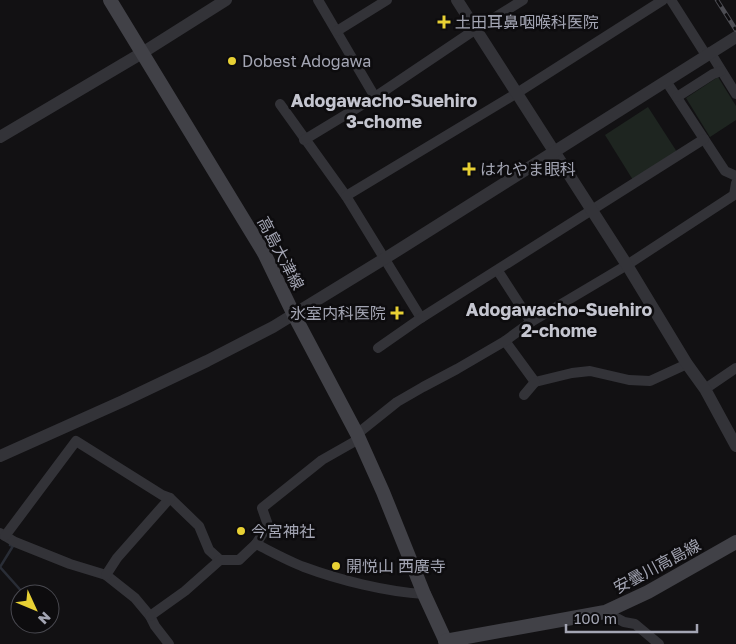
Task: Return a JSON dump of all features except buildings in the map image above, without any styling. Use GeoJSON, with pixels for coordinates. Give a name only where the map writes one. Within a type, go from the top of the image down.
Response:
{"type":"FeatureCollection","features":[{"type":"Feature","properties":{"kind":"main road","name":"高島大津線"},"geometry":{"type":"LineString","coordinates":[[110,0],[264,253],[384,492],[444,643]]}},
{"type":"Feature","properties":{"kind":"main road","name":"安曇川高島線"},"geometry":{"type":"LineString","coordinates":[[444,643],[605,612],[648,592],[736,542]]}},
{"type":"Feature","properties":{"kind":"street"},"geometry":{"type":"LineString","coordinates":[[0,137],[142,53],[226,0]]}},
{"type":"Feature","properties":{"kind":"street"},"geometry":{"type":"LineString","coordinates":[[318,0],[338,31],[375,97]]}},
{"type":"Feature","properties":{"kind":"street"},"geometry":{"type":"LineString","coordinates":[[338,31],[387,0]]}},
{"type":"Feature","properties":{"kind":"street"},"geometry":{"type":"LineString","coordinates":[[457,0],[627,265],[687,364],[705,389],[736,446]]}},
{"type":"Feature","properties":{"kind":"street"},"geometry":{"type":"LineString","coordinates":[[304,140],[375,97],[476,29],[523,0]]}},
{"type":"Feature","properties":{"kind":"street"},"geometry":{"type":"LineString","coordinates":[[346,196],[517,93],[663,0]]}},
{"type":"Feature","properties":{"kind":"street"},"geometry":{"type":"LineString","coordinates":[[671,0],[736,94]]}},
{"type":"Feature","properties":{"kind":"street"},"geometry":{"type":"LineString","coordinates":[[0,456],[207,361],[294,315],[736,36]]}},
{"type":"Feature","properties":{"kind":"street"},"geometry":{"type":"LineString","coordinates":[[677,97],[721,71]]}},
{"type":"Feature","properties":{"kind":"street"},"geometry":{"type":"LineString","coordinates":[[666,81],[725,171],[736,176]]}},
{"type":"Feature","properties":{"kind":"street"},"geometry":{"type":"LineString","coordinates":[[280,104],[346,196],[421,318]]}},
{"type":"Feature","properties":{"kind":"street"},"geometry":{"type":"LineString","coordinates":[[378,348],[421,318],[704,139]]}},
{"type":"Feature","properties":{"kind":"street"},"geometry":{"type":"LineString","coordinates":[[150,616],[185,591],[220,560],[239,560],[256,544],[268,525],[262,508],[322,460],[358,437],[397,402],[457,370],[505,341],[531,322],[627,265],[734,195],[736,184]]}},
{"type":"Feature","properties":{"kind":"street"},"geometry":{"type":"LineString","coordinates":[[498,271],[531,322]]}},
{"type":"Feature","properties":{"kind":"street"},"geometry":{"type":"LineString","coordinates":[[505,341],[535,382]]}},
{"type":"Feature","properties":{"kind":"street"},"geometry":{"type":"LineString","coordinates":[[524,395],[535,382],[572,373],[590,372],[629,380],[650,381],[687,364]]}},
{"type":"Feature","properties":{"kind":"street"},"geometry":{"type":"LineString","coordinates":[[705,389],[736,368]]}},
{"type":"Feature","properties":{"kind":"street"},"geometry":{"type":"LineString","coordinates":[[169,644],[135,598],[106,574],[70,564],[15,542],[3,534],[76,441],[154,491],[170,498],[199,526],[209,550],[220,560]]}},
{"type":"Feature","properties":{"kind":"street"},"geometry":{"type":"LineString","coordinates":[[106,574],[117,558],[170,498]]}},
{"type":"Feature","properties":{"kind":"street"},"geometry":{"type":"LineString","coordinates":[[256,544],[309,569],[364,585],[412,594],[424,594]]}},
{"type":"Feature","properties":{"kind":"street"},"geometry":{"type":"LineString","coordinates":[[605,612],[624,622],[635,624],[659,644]]}},
{"type":"Feature","properties":{"kind":"shaded area"},"geometry":{"type":"Polygon","coordinates":[[[718,77],[736,106],[736,120],[710,137],[686,98],[718,77]]]}},
{"type":"Feature","properties":{"kind":"shaded area"},"geometry":{"type":"Polygon","coordinates":[[[648,107],[677,152],[633,180],[605,135],[648,107]]]}},
{"type":"Feature","properties":{"kind":"waterway"},"geometry":{"type":"LineString","coordinates":[[10,545],[13,546],[0,567],[15,584]]}},
{"type":"Feature","properties":{"kind":"railway"},"geometry":{"type":"LineString","coordinates":[[717,0],[736,30]]}},
{"type":"Feature","properties":{"kind":"place","name":"土田耳鼻咽喉科医院"},"geometry":{"type":"Point","coordinates":[444,22]}},
{"type":"Feature","properties":{"kind":"place","name":"Dobest Adogawa"},"geometry":{"type":"Point","coordinates":[232,61]}},
{"type":"Feature","properties":{"kind":"place","name":"はれやま眼科"},"geometry":{"type":"Point","coordinates":[469,169]}},
{"type":"Feature","properties":{"kind":"place","name":"氷室内科医院"},"geometry":{"type":"Point","coordinates":[397,313]}},
{"type":"Feature","properties":{"kind":"place","name":"今宮神社"},"geometry":{"type":"Point","coordinates":[241,531]}},
{"type":"Feature","properties":{"kind":"place","name":"開悦山 西廣寺"},"geometry":{"type":"Point","coordinates":[336,566]}},
{"type":"Feature","properties":{"kind":"district","name":"Adogawacho-Suehiro 3-chome"},"geometry":{"type":"Point","coordinates":[384,111]}},
{"type":"Feature","properties":{"kind":"district","name":"Adogawacho-Suehiro 2-chome"},"geometry":{"type":"Point","coordinates":[559,320]}}]}
